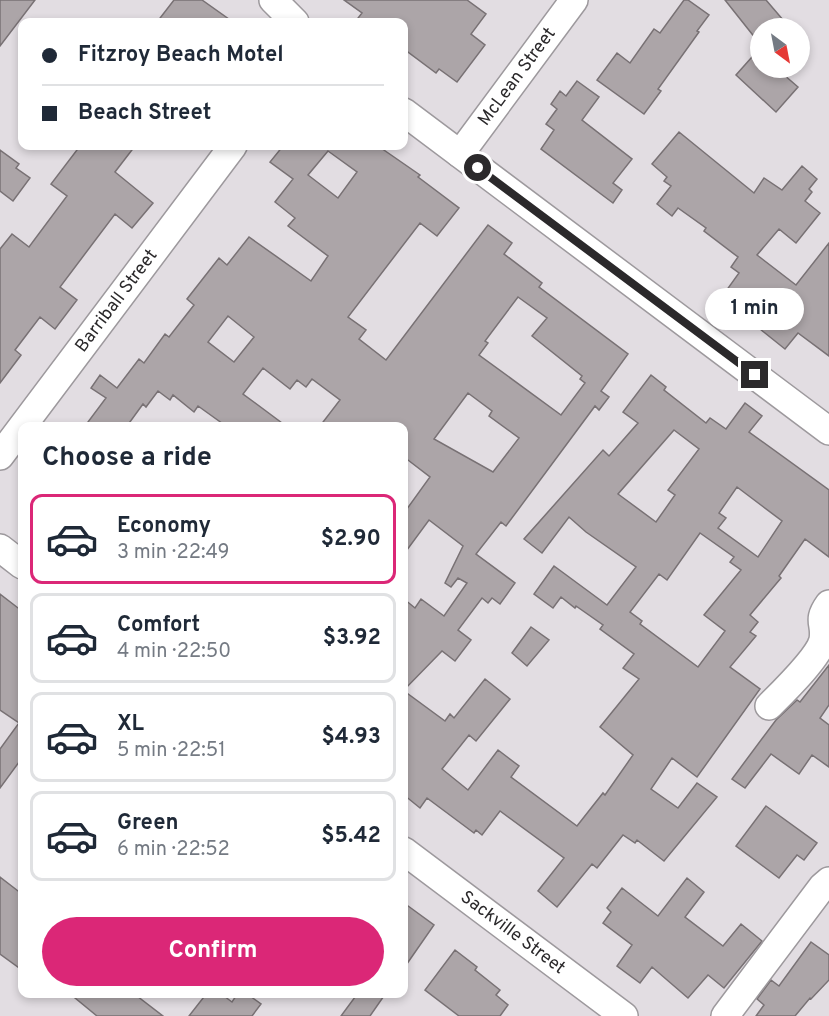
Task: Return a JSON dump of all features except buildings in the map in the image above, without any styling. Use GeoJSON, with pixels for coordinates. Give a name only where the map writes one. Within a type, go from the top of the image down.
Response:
{"type":"FeatureCollection","features":[{"type":"Feature","properties":{"kind":"street"},"geometry":{"type":"LineString","coordinates":[[273,0],[291,18]]}},
{"type":"Feature","properties":{"kind":"street","name":"McLean Street"},"geometry":{"type":"LineString","coordinates":[[460,154],[574,0]]}},
{"type":"Feature","properties":{"kind":"street"},"geometry":{"type":"LineString","coordinates":[[408,115],[829,431]]}},
{"type":"Feature","properties":{"kind":"street","name":"Barriball Street"},"geometry":{"type":"LineString","coordinates":[[26,422],[230,150]]}},
{"type":"Feature","properties":{"kind":"street","name":"Barriball Street"},"geometry":{"type":"LineString","coordinates":[[0,456],[18,432]]}},
{"type":"Feature","properties":{"kind":"street"},"geometry":{"type":"LineString","coordinates":[[0,548],[18,562]]}},
{"type":"Feature","properties":{"kind":"street"},"geometry":{"type":"LineString","coordinates":[[770,706],[802,673],[823,642],[821,615],[829,604]]}},
{"type":"Feature","properties":{"kind":"street","name":"Sackville Street"},"geometry":{"type":"LineString","coordinates":[[408,854],[624,1016]]}},
{"type":"Feature","properties":{"kind":"street"},"geometry":{"type":"LineString","coordinates":[[725,1016],[822,887],[829,881]]}},
{"type":"Feature","properties":{"kind":"route"},"geometry":{"type":"LineString","coordinates":[[478,168],[755,375]]}}]}
